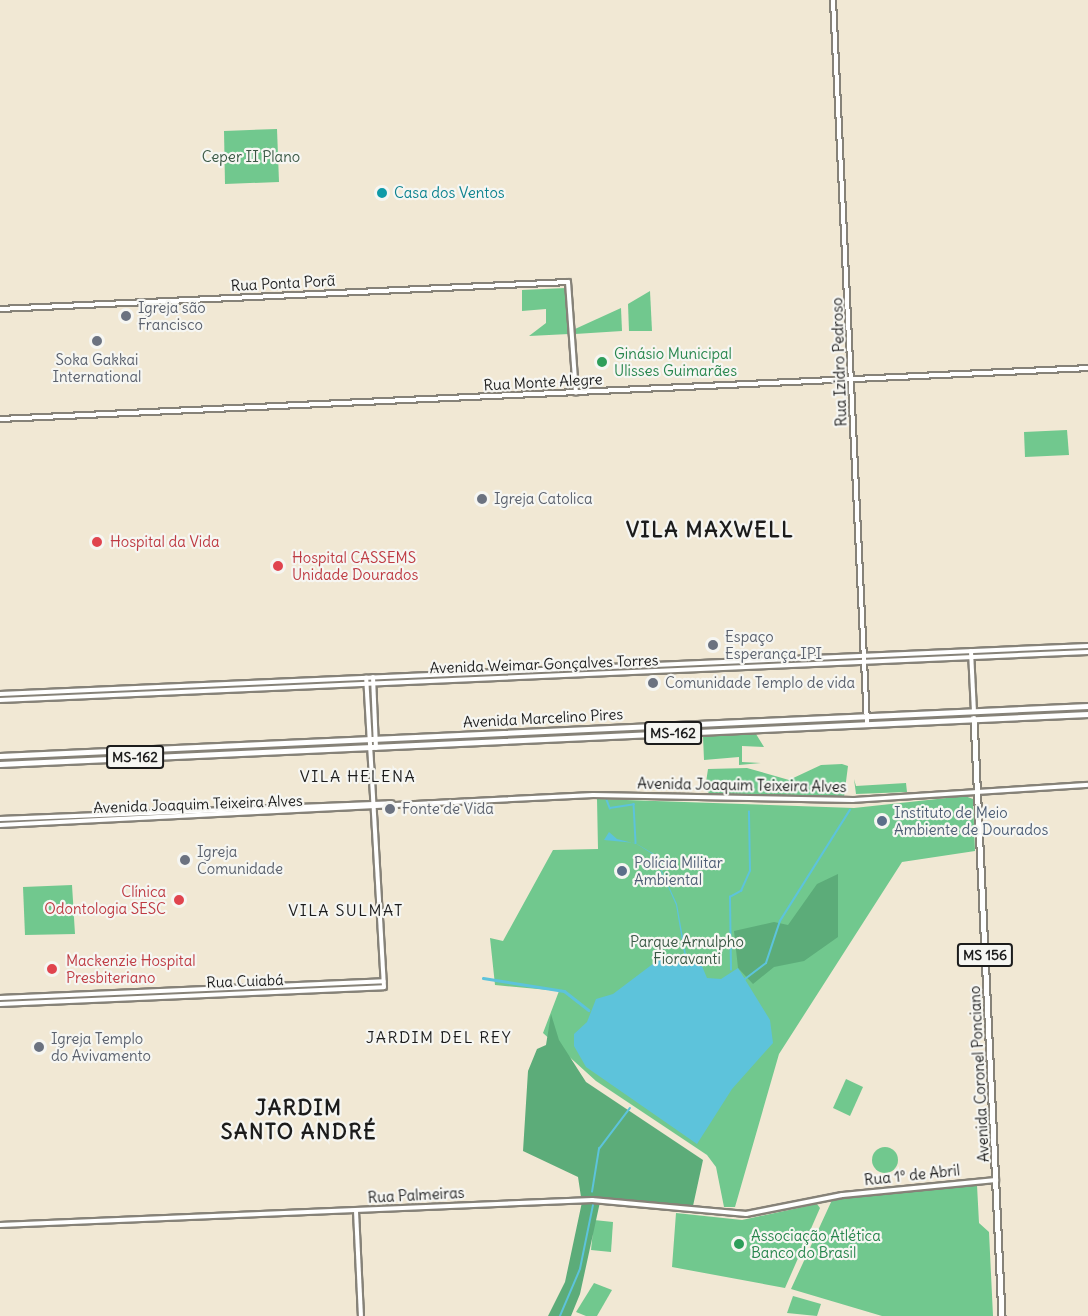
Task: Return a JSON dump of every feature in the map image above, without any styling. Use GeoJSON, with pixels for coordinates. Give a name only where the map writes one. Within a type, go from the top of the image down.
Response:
{"type":"FeatureCollection","features":[{"type":"Feature","properties":{"kind":"main road","name":"Avenida Marcelino Pires"},"geometry":{"type":"LineString","coordinates":[[0,756],[1088,706]]}},
{"type":"Feature","properties":{"kind":"main road","name":"Avenida Coronel Ponciano"},"geometry":{"type":"LineString","coordinates":[[974,712],[1002,1316]]}},
{"type":"Feature","properties":{"kind":"main road","name":"Avenida Marcelino Pires"},"geometry":{"type":"LineString","coordinates":[[0,764],[1088,714]]}},
{"type":"Feature","properties":{"kind":"main road"},"geometry":{"type":"LineString","coordinates":[[755,722],[755,729]]}},
{"type":"Feature","properties":{"kind":"main road"},"geometry":{"type":"LineString","coordinates":[[537,732],[538,739]]}},
{"type":"Feature","properties":{"kind":"main road"},"geometry":{"type":"LineString","coordinates":[[485,734],[485,742]]}},
{"type":"Feature","properties":{"kind":"street","name":"Rua Izidro Pedroso"},"geometry":{"type":"LineString","coordinates":[[833,0],[867,724]]}},
{"type":"Feature","properties":{"kind":"street","name":"Rua Ponta Porã"},"geometry":{"type":"LineString","coordinates":[[0,309],[568,282],[576,393]]}},
{"type":"Feature","properties":{"kind":"street","name":"Rua Monte Alegre"},"geometry":{"type":"LineString","coordinates":[[0,419],[851,381],[1088,368]]}},
{"type":"Feature","properties":{"kind":"street","name":"Avenida Weimar Gonçalves Torres"},"geometry":{"type":"LineString","coordinates":[[0,694],[1088,646]]}},
{"type":"Feature","properties":{"kind":"street","name":"Avenida Coronel Ponciano"},"geometry":{"type":"LineString","coordinates":[[971,651],[974,712]]}},
{"type":"Feature","properties":{"kind":"street","name":"Avenida Weimar Gonçalves Torres"},"geometry":{"type":"LineString","coordinates":[[0,700],[1088,652]]}},
{"type":"Feature","properties":{"kind":"street"},"geometry":{"type":"LineString","coordinates":[[373,677],[376,738],[374,801],[384,981]]}},
{"type":"Feature","properties":{"kind":"street"},"geometry":{"type":"LineString","coordinates":[[366,678],[370,739],[374,747]]}},
{"type":"Feature","properties":{"kind":"street"},"geometry":{"type":"LineString","coordinates":[[368,711],[375,711]]}},
{"type":"Feature","properties":{"kind":"street","name":"Avenida Joaquim Teixeira Alves"},"geometry":{"type":"LineString","coordinates":[[0,825],[610,794],[853,800],[1088,785]]}},
{"type":"Feature","properties":{"kind":"street","name":"Avenida Joaquim Teixeira Alves"},"geometry":{"type":"LineString","coordinates":[[0,819],[374,801],[396,804]]}},
{"type":"Feature","properties":{"kind":"street","name":"Rua Cuiabá"},"geometry":{"type":"LineString","coordinates":[[1,998],[384,981],[384,987],[1,1004]]}},
{"type":"Feature","properties":{"kind":"street"},"geometry":{"type":"LineString","coordinates":[[1,998],[1,1004]]}},
{"type":"Feature","properties":{"kind":"street","name":"Rua 1º de Abril"},"geometry":{"type":"LineString","coordinates":[[831,1196],[996,1180]]}},
{"type":"Feature","properties":{"kind":"street","name":"Rua Palmeiras"},"geometry":{"type":"LineString","coordinates":[[0,1225],[599,1200],[746,1214],[831,1196]]}},
{"type":"Feature","properties":{"kind":"street"},"geometry":{"type":"LineString","coordinates":[[356,1210],[361,1316]]}},
{"type":"Feature","properties":{"kind":"green space","name":"Ceper II Plano"},"geometry":{"type":"Polygon","coordinates":[[[277,129],[279,182],[225,184],[224,131],[277,129]]]}},
{"type":"Feature","properties":{"kind":"green space"},"geometry":{"type":"Polygon","coordinates":[[[566,288],[569,334],[529,336],[546,323],[546,309],[522,311],[522,290],[566,288]]]}},
{"type":"Feature","properties":{"kind":"green space"},"geometry":{"type":"Polygon","coordinates":[[[650,291],[652,331],[629,331],[628,304],[650,291]]]}},
{"type":"Feature","properties":{"kind":"green space"},"geometry":{"type":"Polygon","coordinates":[[[621,308],[622,331],[575,334],[575,329],[621,308]]]}},
{"type":"Feature","properties":{"kind":"green space"},"geometry":{"type":"Polygon","coordinates":[[[1067,430],[1069,455],[1025,457],[1024,432],[1067,430]]]}},
{"type":"Feature","properties":{"kind":"green space"},"geometry":{"type":"Polygon","coordinates":[[[756,734],[764,747],[742,746],[742,762],[761,763],[739,765],[739,757],[704,760],[703,736],[756,734]]]}},
{"type":"Feature","properties":{"kind":"green space"},"geometry":{"type":"Polygon","coordinates":[[[821,765],[848,766],[844,797],[710,794],[705,789],[708,769],[747,768],[789,780],[821,765]]]}},
{"type":"Feature","properties":{"kind":"green space"},"geometry":{"type":"Polygon","coordinates":[[[854,779],[856,786],[906,783],[907,792],[856,794],[854,779]]]}},
{"type":"Feature","properties":{"kind":"green space","name":"Parque Arnulpho Fioravanti"},"geometry":{"type":"Polygon","coordinates":[[[965,796],[973,799],[975,851],[902,862],[779,1054],[735,1207],[724,1207],[716,1167],[707,1155],[596,1081],[543,1033],[559,991],[495,985],[490,938],[503,941],[553,850],[598,849],[597,799],[854,808],[965,796]]]}},
{"type":"Feature","properties":{"kind":"green space"},"geometry":{"type":"Polygon","coordinates":[[[838,874],[838,937],[804,961],[774,967],[753,984],[738,968],[734,931],[774,922],[788,925],[817,884],[838,874]]]}},
{"type":"Feature","properties":{"kind":"green space"},"geometry":{"type":"Polygon","coordinates":[[[72,885],[75,934],[25,935],[23,887],[72,885]]]}},
{"type":"Feature","properties":{"kind":"green space"},"geometry":{"type":"Polygon","coordinates":[[[551,1014],[559,1040],[586,1082],[703,1160],[693,1206],[581,1197],[578,1177],[523,1151],[528,1071],[537,1049],[546,1045],[551,1014]]]}},
{"type":"Feature","properties":{"kind":"green space"},"geometry":{"type":"Polygon","coordinates":[[[846,1079],[863,1087],[850,1116],[833,1108],[846,1079]]]}},
{"type":"Feature","properties":{"kind":"green space"},"geometry":{"type":"Polygon","coordinates":[[[885,1147],[894,1151],[898,1160],[894,1169],[885,1173],[876,1169],[872,1160],[876,1151],[885,1147]]]}},
{"type":"Feature","properties":{"kind":"green space"},"geometry":{"type":"Polygon","coordinates":[[[977,1185],[979,1223],[989,1232],[993,1316],[882,1316],[791,1289],[832,1200],[977,1185]]]}},
{"type":"Feature","properties":{"kind":"green space"},"geometry":{"type":"Polygon","coordinates":[[[582,1202],[600,1202],[580,1294],[571,1316],[548,1316],[565,1282],[582,1202]]]}},
{"type":"Feature","properties":{"kind":"green space","name":"Associação Atlética Banco do Brasil"},"geometry":{"type":"Polygon","coordinates":[[[817,1204],[820,1208],[785,1288],[672,1267],[676,1213],[742,1220],[817,1204]]]}},
{"type":"Feature","properties":{"kind":"green space"},"geometry":{"type":"Polygon","coordinates":[[[594,1220],[613,1222],[611,1252],[591,1250],[594,1220]]]}},
{"type":"Feature","properties":{"kind":"green space"},"geometry":{"type":"Polygon","coordinates":[[[594,1283],[612,1290],[597,1316],[586,1316],[576,1312],[594,1283]]]}},
{"type":"Feature","properties":{"kind":"green space"},"geometry":{"type":"Polygon","coordinates":[[[793,1296],[821,1304],[817,1316],[787,1313],[793,1296]]]}},
{"type":"Feature","properties":{"kind":"water"},"geometry":{"type":"Polygon","coordinates":[[[609,832],[617,839],[632,843],[604,840],[609,832]]]}},
{"type":"Feature","properties":{"kind":"water"},"geometry":{"type":"Polygon","coordinates":[[[636,844],[654,854],[677,904],[687,960],[699,959],[707,978],[721,979],[738,968],[770,1020],[773,1043],[732,1089],[697,1144],[586,1067],[574,1046],[574,1034],[587,1022],[596,999],[613,994],[662,957],[685,959],[676,905],[654,855],[636,844]]]}},
{"type":"Feature","properties":{"kind":"waterway"},"geometry":{"type":"LineString","coordinates":[[607,800],[610,808],[634,804],[636,843]]}},
{"type":"Feature","properties":{"kind":"waterway"},"geometry":{"type":"LineString","coordinates":[[745,979],[766,963],[780,921],[850,810]]}},
{"type":"Feature","properties":{"kind":"waterway"},"geometry":{"type":"LineString","coordinates":[[731,970],[730,897],[741,891],[750,871],[749,812]]}},
{"type":"Feature","properties":{"kind":"waterway"},"geometry":{"type":"LineString","coordinates":[[483,978],[564,991],[588,1010]]}},
{"type":"Feature","properties":{"kind":"waterway"},"geometry":{"type":"LineString","coordinates":[[592,1192],[599,1149],[630,1108]]}},
{"type":"Feature","properties":{"kind":"waterway"},"geometry":{"type":"LineString","coordinates":[[560,1316],[580,1269],[593,1205]]}},
{"type":"Feature","properties":{"kind":"place","name":"Casa dos Ventos"},"geometry":{"type":"Point","coordinates":[382,193]}},
{"type":"Feature","properties":{"kind":"place","name":"Igreja são Francisco"},"geometry":{"type":"Point","coordinates":[126,316]}},
{"type":"Feature","properties":{"kind":"place","name":"Soka Gakkai International"},"geometry":{"type":"Point","coordinates":[97,341]}},
{"type":"Feature","properties":{"kind":"place","name":"Ginásio Municipal Ulisses Guimarães"},"geometry":{"type":"Point","coordinates":[602,362]}},
{"type":"Feature","properties":{"kind":"place","name":"Igreja Catolica"},"geometry":{"type":"Point","coordinates":[482,499]}},
{"type":"Feature","properties":{"kind":"place","name":"Hospital da Vida"},"geometry":{"type":"Point","coordinates":[97,542]}},
{"type":"Feature","properties":{"kind":"place","name":"Hospital CASSEMS Unidade Dourados"},"geometry":{"type":"Point","coordinates":[278,566]}},
{"type":"Feature","properties":{"kind":"place","name":"Espaço Esperança IPI"},"geometry":{"type":"Point","coordinates":[713,645]}},
{"type":"Feature","properties":{"kind":"place","name":"Comunidade Templo de vida"},"geometry":{"type":"Point","coordinates":[653,683]}},
{"type":"Feature","properties":{"kind":"place","name":"Fonte de Vida"},"geometry":{"type":"Point","coordinates":[390,809]}},
{"type":"Feature","properties":{"kind":"place","name":"Instituto de Meio Ambiente de Dourados"},"geometry":{"type":"Point","coordinates":[882,821]}},
{"type":"Feature","properties":{"kind":"place","name":"Igreja Comunidade"},"geometry":{"type":"Point","coordinates":[185,860]}},
{"type":"Feature","properties":{"kind":"place","name":"Polícia Militar Ambiental"},"geometry":{"type":"Point","coordinates":[622,871]}},
{"type":"Feature","properties":{"kind":"place","name":"Clínica Odontologia SESC"},"geometry":{"type":"Point","coordinates":[179,900]}},
{"type":"Feature","properties":{"kind":"place","name":"Mackenzie Hospital Presbiteriano"},"geometry":{"type":"Point","coordinates":[52,969]}},
{"type":"Feature","properties":{"kind":"place","name":"Igreja Templo do Avivamento"},"geometry":{"type":"Point","coordinates":[39,1047]}},
{"type":"Feature","properties":{"kind":"place","name":"Associação Atlética Banco do Brasil"},"geometry":{"type":"Point","coordinates":[739,1244]}},
{"type":"Feature","properties":{"kind":"district","name":"VILA MAXWELL"},"geometry":{"type":"Point","coordinates":[710,530]}},
{"type":"Feature","properties":{"kind":"district","name":"VILA HELENA"},"geometry":{"type":"Point","coordinates":[358,776]}},
{"type":"Feature","properties":{"kind":"district","name":"VILA SULMAT"},"geometry":{"type":"Point","coordinates":[346,910]}},
{"type":"Feature","properties":{"kind":"district","name":"JARDIM DEL REY"},"geometry":{"type":"Point","coordinates":[439,1037]}},
{"type":"Feature","properties":{"kind":"district","name":"JARDIM SANTO ANDRÉ"},"geometry":{"type":"Point","coordinates":[299,1120]}}]}
